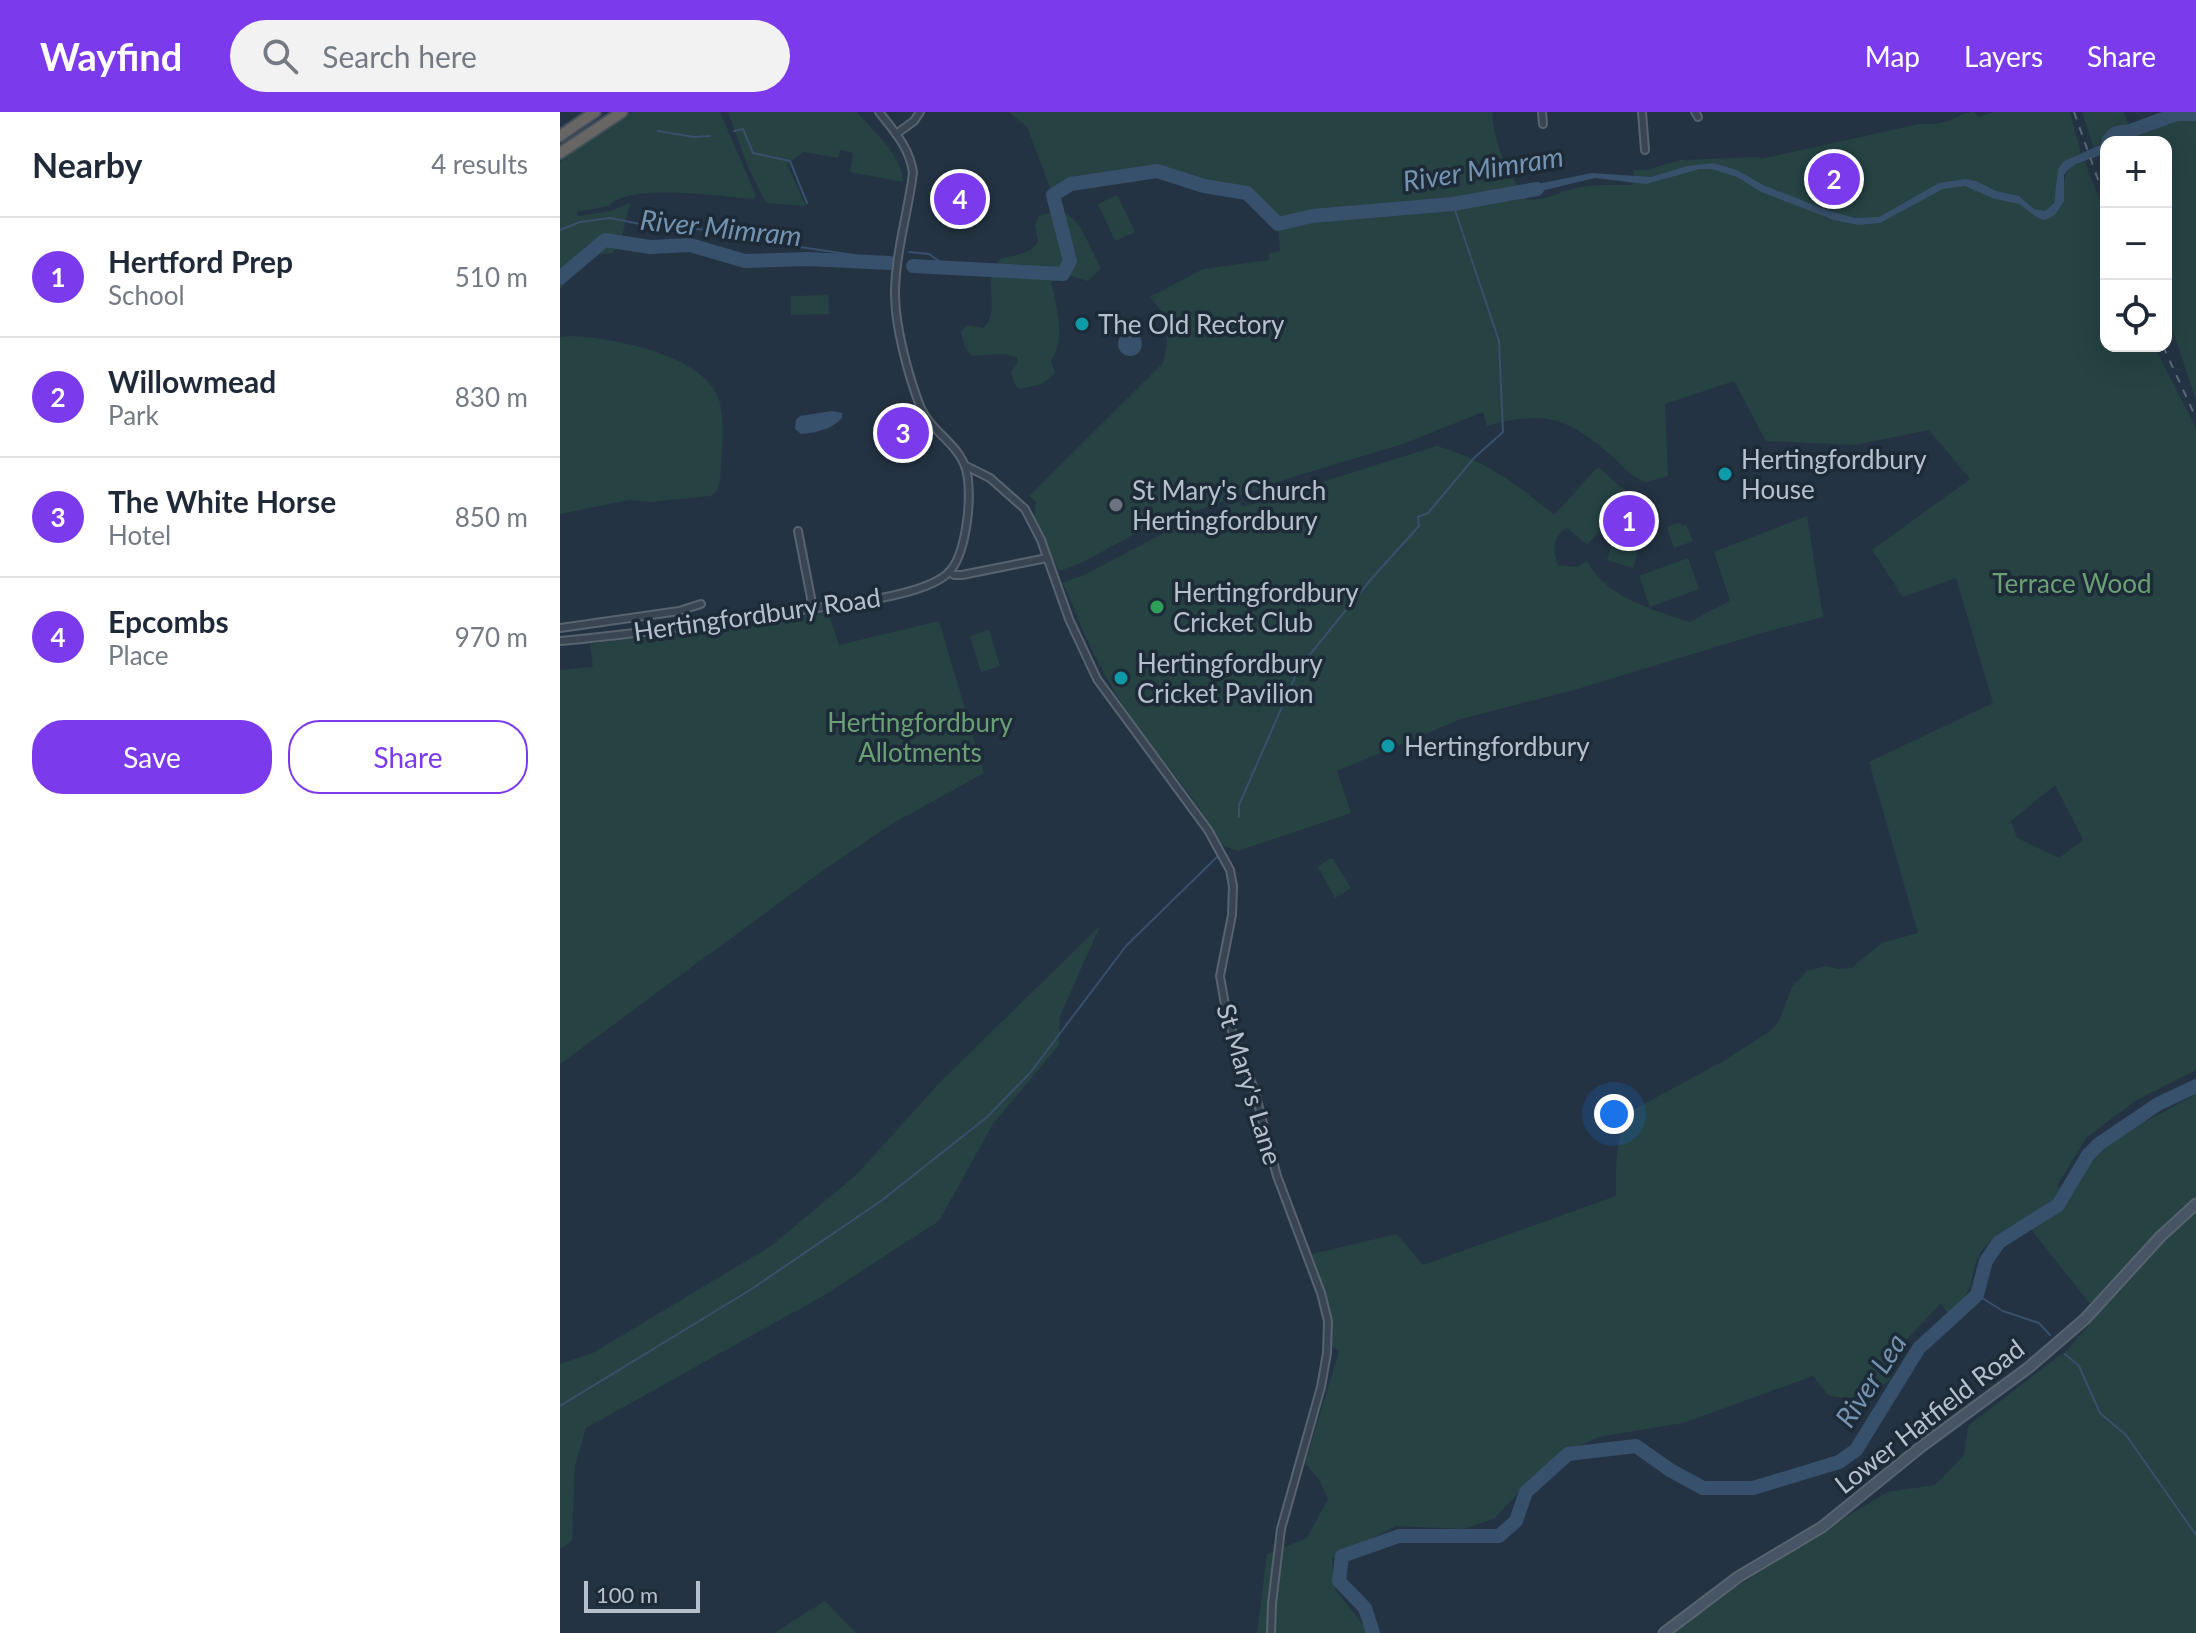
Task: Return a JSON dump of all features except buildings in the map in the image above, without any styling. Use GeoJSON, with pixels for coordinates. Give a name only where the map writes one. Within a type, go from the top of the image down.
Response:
{"type":"FeatureCollection","features":[{"type":"Feature","properties":{"kind":"highway"},"geometry":{"type":"LineString","coordinates":[[560,136],[595,112]]}},
{"type":"Feature","properties":{"kind":"highway"},"geometry":{"type":"LineString","coordinates":[[560,153],[622,112]]}},
{"type":"Feature","properties":{"kind":"main road","name":"Lower Hatfield Road"},"geometry":{"type":"LineString","coordinates":[[1664,1633],[1738,1577],[1822,1527],[1922,1446],[2028,1368],[2085,1319],[2161,1236],[2196,1204]]}},
{"type":"Feature","properties":{"kind":"street"},"geometry":{"type":"LineString","coordinates":[[879,112],[906,147],[913,173],[897,268],[895,293],[898,318],[921,408],[955,448],[966,466],[969,485],[966,526],[960,553],[949,572]]}},
{"type":"Feature","properties":{"kind":"street"},"geometry":{"type":"LineString","coordinates":[[896,134],[914,121],[920,112]]}},
{"type":"Feature","properties":{"kind":"street"},"geometry":{"type":"LineString","coordinates":[[1542,112],[1543,124]]}},
{"type":"Feature","properties":{"kind":"street"},"geometry":{"type":"LineString","coordinates":[[1642,112],[1645,150]]}},
{"type":"Feature","properties":{"kind":"street","name":"St Mary's Lane"},"geometry":{"type":"LineString","coordinates":[[966,466],[990,478],[1025,509],[1097,679],[1200,819],[1230,870],[1232,915],[1220,976],[1225,1005],[1254,1089],[1277,1176],[1325,1305],[1328,1321],[1321,1387],[1281,1529],[1271,1633]]}},
{"type":"Feature","properties":{"kind":"street"},"geometry":{"type":"LineString","coordinates":[[798,531],[813,608]]}},
{"type":"Feature","properties":{"kind":"street","name":"Hertingfordbury Road"},"geometry":{"type":"LineString","coordinates":[[560,641],[813,608],[902,592],[933,582],[949,572],[954,575],[971,574],[1047,558]]}},
{"type":"Feature","properties":{"kind":"street"},"geometry":{"type":"LineString","coordinates":[[560,628],[679,611],[701,604]]}},
{"type":"Feature","properties":{"kind":"green space"},"geometry":{"type":"Polygon","coordinates":[[[632,112],[720,112],[756,196],[754,199],[677,193],[635,194],[609,206],[577,212],[578,216],[611,211],[630,203],[623,232],[613,253],[593,255],[560,289],[560,162],[593,135],[632,112]]]}},
{"type":"Feature","properties":{"kind":"green space"},"geometry":{"type":"Polygon","coordinates":[[[728,112],[857,112],[893,153],[903,182],[850,172],[853,153],[840,150],[838,158],[803,152],[787,164],[806,206],[766,203],[748,167],[728,112]]]}},
{"type":"Feature","properties":{"kind":"green space","name":"Terrace Wood"},"geometry":{"type":"Polygon","coordinates":[[[1009,112],[1492,112],[1503,158],[1527,200],[1583,187],[1633,185],[1634,170],[1647,170],[1680,160],[1761,159],[1919,124],[1944,122],[1970,112],[1979,117],[1994,112],[2070,112],[2081,153],[2064,161],[2050,208],[2064,201],[2068,171],[2085,162],[2100,201],[2100,352],[2157,352],[2196,428],[2196,1070],[2135,1101],[2086,1138],[2057,1186],[2061,1190],[2044,1207],[2004,1230],[1986,1245],[1959,1305],[1948,1314],[1941,1303],[1897,1350],[1890,1380],[1862,1400],[1829,1396],[1813,1376],[1683,1423],[1599,1437],[1565,1452],[1521,1490],[1495,1518],[1464,1529],[1396,1526],[1332,1558],[1335,1589],[1369,1633],[1257,1633],[1267,1554],[1307,1538],[1328,1499],[1318,1478],[1305,1463],[1339,1351],[1332,1346],[1329,1309],[1312,1254],[1397,1234],[1423,1265],[1616,1196],[1620,1138],[1628,1117],[1635,1109],[1725,1060],[1770,1031],[1779,1021],[1792,987],[1807,971],[1827,966],[1851,968],[1882,943],[1918,933],[1869,762],[1993,703],[1956,578],[1903,597],[1872,550],[1970,479],[1929,430],[1855,445],[1766,441],[1734,381],[1665,404],[1668,476],[1646,482],[1641,480],[1596,443],[1554,420],[1525,418],[1487,426],[1483,412],[1403,444],[1296,476],[1144,529],[1081,563],[1059,571],[1034,520],[1036,502],[1029,496],[1163,363],[1167,345],[1166,327],[1161,311],[1150,297],[1203,269],[1269,260],[1269,253],[1280,251],[1278,224],[1247,193],[1208,187],[1157,171],[1071,184],[1053,195],[1027,127],[1009,112]],[[2055,785],[2011,821],[2017,838],[2059,858],[2083,840],[2055,785]]]}},
{"type":"Feature","properties":{"kind":"green space"},"geometry":{"type":"Polygon","coordinates":[[[2082,112],[2124,112],[2129,126],[2100,136],[2100,144],[2094,148],[2082,112]]]}},
{"type":"Feature","properties":{"kind":"green space"},"geometry":{"type":"Polygon","coordinates":[[[2196,112],[2196,400],[2172,328],[2172,136],[2133,136],[2158,119],[2196,112]]]}},
{"type":"Feature","properties":{"kind":"green space"},"geometry":{"type":"Polygon","coordinates":[[[1117,195],[1135,232],[1115,241],[1098,204],[1117,195]]]}},
{"type":"Feature","properties":{"kind":"green space"},"geometry":{"type":"Polygon","coordinates":[[[1060,210],[1080,228],[1101,268],[1088,281],[1071,276],[1051,282],[1059,323],[1056,352],[1051,361],[1055,373],[1042,384],[1020,389],[1016,387],[1011,373],[1017,357],[1003,354],[972,356],[964,345],[961,332],[967,325],[983,328],[988,322],[992,307],[991,277],[1000,259],[1030,250],[1038,242],[1035,225],[1039,216],[1060,210]]]}},
{"type":"Feature","properties":{"kind":"green space"},"geometry":{"type":"Polygon","coordinates":[[[828,295],[829,314],[791,315],[791,296],[828,295]]]}},
{"type":"Feature","properties":{"kind":"green space"},"geometry":{"type":"Polygon","coordinates":[[[560,337],[610,340],[655,352],[677,360],[710,384],[719,400],[722,419],[717,491],[711,496],[649,502],[629,500],[560,514],[560,337]]]}},
{"type":"Feature","properties":{"kind":"green space"},"geometry":{"type":"Polygon","coordinates":[[[1437,446],[1454,451],[1499,474],[1554,515],[1598,467],[1631,496],[1587,545],[1566,527],[1555,544],[1558,565],[1577,567],[1587,561],[1596,574],[1618,593],[1689,622],[1730,601],[1714,552],[1807,516],[1823,617],[1574,690],[1461,719],[1337,771],[1351,813],[1238,851],[1221,845],[1198,806],[1119,699],[1092,650],[1062,583],[1084,575],[1168,531],[1222,515],[1219,508],[1239,501],[1242,507],[1437,446]]]}},
{"type":"Feature","properties":{"kind":"green space"},"geometry":{"type":"Polygon","coordinates":[[[1680,522],[1682,526],[1686,524],[1693,541],[1674,548],[1667,527],[1680,522]]]}},
{"type":"Feature","properties":{"kind":"green space"},"geometry":{"type":"Polygon","coordinates":[[[1612,544],[1638,552],[1633,568],[1607,560],[1612,544]]]}},
{"type":"Feature","properties":{"kind":"green space"},"geometry":{"type":"Polygon","coordinates":[[[1688,558],[1699,589],[1650,607],[1639,576],[1688,558]]]}},
{"type":"Feature","properties":{"kind":"green space","name":"Hertingfordbury Allotments"},"geometry":{"type":"Polygon","coordinates":[[[828,612],[839,645],[939,621],[984,773],[890,825],[821,872],[560,1064],[560,670],[593,667],[590,644],[828,612]]]}},
{"type":"Feature","properties":{"kind":"green space"},"geometry":{"type":"Polygon","coordinates":[[[989,630],[1000,666],[981,672],[970,636],[989,630]]]}},
{"type":"Feature","properties":{"kind":"green space"},"geometry":{"type":"Polygon","coordinates":[[[1333,859],[1351,888],[1335,898],[1318,867],[1333,859]]]}},
{"type":"Feature","properties":{"kind":"green space"},"geometry":{"type":"Polygon","coordinates":[[[1100,926],[1060,1016],[1059,1045],[993,1124],[939,1221],[823,1296],[586,1428],[575,1466],[572,1541],[560,1549],[560,1364],[593,1353],[771,1246],[857,1174],[944,1078],[1100,926]]]}},
{"type":"Feature","properties":{"kind":"green space"},"geometry":{"type":"Polygon","coordinates":[[[2196,1093],[2196,1198],[2090,1304],[2030,1228],[2063,1207],[2092,1159],[2104,1147],[2196,1093]]]}},
{"type":"Feature","properties":{"kind":"green space"},"geometry":{"type":"Polygon","coordinates":[[[2196,1212],[2196,1633],[1672,1633],[1691,1616],[1888,1492],[1935,1485],[1964,1455],[1968,1426],[2068,1349],[2149,1256],[2196,1212]]]}},
{"type":"Feature","properties":{"kind":"green space"},"geometry":{"type":"Polygon","coordinates":[[[825,1601],[856,1633],[774,1633],[825,1601]]]}},
{"type":"Feature","properties":{"kind":"water"},"geometry":{"type":"Polygon","coordinates":[[[2129,126],[2131,136],[2107,136],[2111,130],[2129,126]]]}},
{"type":"Feature","properties":{"kind":"water"},"geometry":{"type":"Polygon","coordinates":[[[2100,145],[2100,155],[2076,164],[2064,175],[2064,201],[2055,215],[2045,220],[2019,204],[1995,199],[1965,186],[1943,189],[1880,223],[1858,225],[1834,220],[1761,192],[1737,177],[1712,169],[1700,169],[1646,184],[1595,178],[1524,195],[1518,188],[1592,173],[1651,177],[1687,166],[1713,163],[1737,170],[1763,185],[1827,210],[1855,218],[1879,217],[1939,183],[1965,179],[2019,196],[2034,209],[2045,211],[2054,203],[2058,169],[2064,161],[2100,145]]]}},
{"type":"Feature","properties":{"kind":"water"},"geometry":{"type":"Polygon","coordinates":[[[1130,332],[1139,335],[1142,344],[1139,353],[1130,356],[1121,353],[1118,344],[1121,335],[1130,332]]]}},
{"type":"Feature","properties":{"kind":"water"},"geometry":{"type":"Polygon","coordinates":[[[832,411],[842,413],[842,418],[829,428],[801,434],[795,429],[800,416],[832,411]]]}},
{"type":"Feature","properties":{"kind":"waterway","name":"River Mimram"},"geometry":{"type":"LineString","coordinates":[[2113,136],[2177,114],[2196,114]]}},
{"type":"Feature","properties":{"kind":"waterway"},"geometry":{"type":"LineString","coordinates":[[734,131],[743,129],[753,153],[790,161],[807,203]]}},
{"type":"Feature","properties":{"kind":"waterway"},"geometry":{"type":"LineString","coordinates":[[658,131],[694,137],[710,136]]}},
{"type":"Feature","properties":{"kind":"waterway","name":"River Mimram"},"geometry":{"type":"LineString","coordinates":[[913,266],[1063,274],[1070,261],[1053,195],[1071,184],[1157,171],[1204,186],[1247,193],[1278,224],[1312,216],[1453,204],[1537,189]]}},
{"type":"Feature","properties":{"kind":"waterway"},"geometry":{"type":"LineString","coordinates":[[1239,817],[1239,805],[1299,668],[1419,526],[1418,517],[1428,513],[1474,458],[1503,432],[1499,341],[1453,204]]}},
{"type":"Feature","properties":{"kind":"waterway"},"geometry":{"type":"LineString","coordinates":[[560,230],[580,222],[610,218],[650,226],[726,231],[766,242],[854,255]]}},
{"type":"Feature","properties":{"kind":"waterway","name":"River Mimram"},"geometry":{"type":"LineString","coordinates":[[560,278],[605,240],[650,247],[690,245],[745,261],[808,259],[890,263]]}},
{"type":"Feature","properties":{"kind":"waterway"},"geometry":{"type":"LineString","coordinates":[[909,252],[929,254],[948,268]]}},
{"type":"Feature","properties":{"kind":"waterway"},"geometry":{"type":"LineString","coordinates":[[560,1406],[750,1290],[881,1201],[987,1117],[1030,1073],[1126,946],[1218,856]]}},
{"type":"Feature","properties":{"kind":"waterway","name":"River Lea"},"geometry":{"type":"LineString","coordinates":[[1373,1633],[1365,1608],[1339,1581],[1342,1556],[1399,1536],[1499,1536],[1516,1521],[1526,1492],[1568,1454],[1636,1446],[1703,1488],[1753,1488],[1839,1462],[1856,1450],[1919,1348],[1977,1295],[1986,1261],[1999,1242],[2058,1205],[2088,1155],[2099,1144],[2158,1104],[2196,1086]]}},
{"type":"Feature","properties":{"kind":"waterway"},"geometry":{"type":"LineString","coordinates":[[1977,1295],[2003,1311],[2039,1323],[2050,1335]]}},
{"type":"Feature","properties":{"kind":"waterway"},"geometry":{"type":"LineString","coordinates":[[2065,1354],[2079,1366],[2100,1413],[2126,1435],[2196,1535]]}},
{"type":"Feature","properties":{"kind":"railway"},"geometry":{"type":"LineString","coordinates":[[2074,112],[2100,185]]}},
{"type":"Feature","properties":{"kind":"railway"},"geometry":{"type":"LineString","coordinates":[[2166,352],[2196,418]]}},
{"type":"Feature","properties":{"kind":"place","name":"Willowmead"},"geometry":{"type":"Point","coordinates":[1834,179]}},
{"type":"Feature","properties":{"kind":"place","name":"Epcombs"},"geometry":{"type":"Point","coordinates":[960,199]}},
{"type":"Feature","properties":{"kind":"place","name":"The Old Rectory"},"geometry":{"type":"Point","coordinates":[1082,324]}},
{"type":"Feature","properties":{"kind":"place","name":"The White Horse"},"geometry":{"type":"Point","coordinates":[903,433]}},
{"type":"Feature","properties":{"kind":"place","name":"Hertingfordbury House"},"geometry":{"type":"Point","coordinates":[1725,474]}},
{"type":"Feature","properties":{"kind":"place","name":"St Mary's Church Hertingfordbury"},"geometry":{"type":"Point","coordinates":[1116,505]}},
{"type":"Feature","properties":{"kind":"place","name":"Hertford Prep"},"geometry":{"type":"Point","coordinates":[1629,521]}},
{"type":"Feature","properties":{"kind":"place","name":"Hertingfordbury Cricket Club"},"geometry":{"type":"Point","coordinates":[1157,607]}},
{"type":"Feature","properties":{"kind":"place","name":"Hertingfordbury Cricket Pavilion"},"geometry":{"type":"Point","coordinates":[1121,678]}},
{"type":"Feature","properties":{"kind":"place","name":"Hertingfordbury"},"geometry":{"type":"Point","coordinates":[1388,746]}}]}
